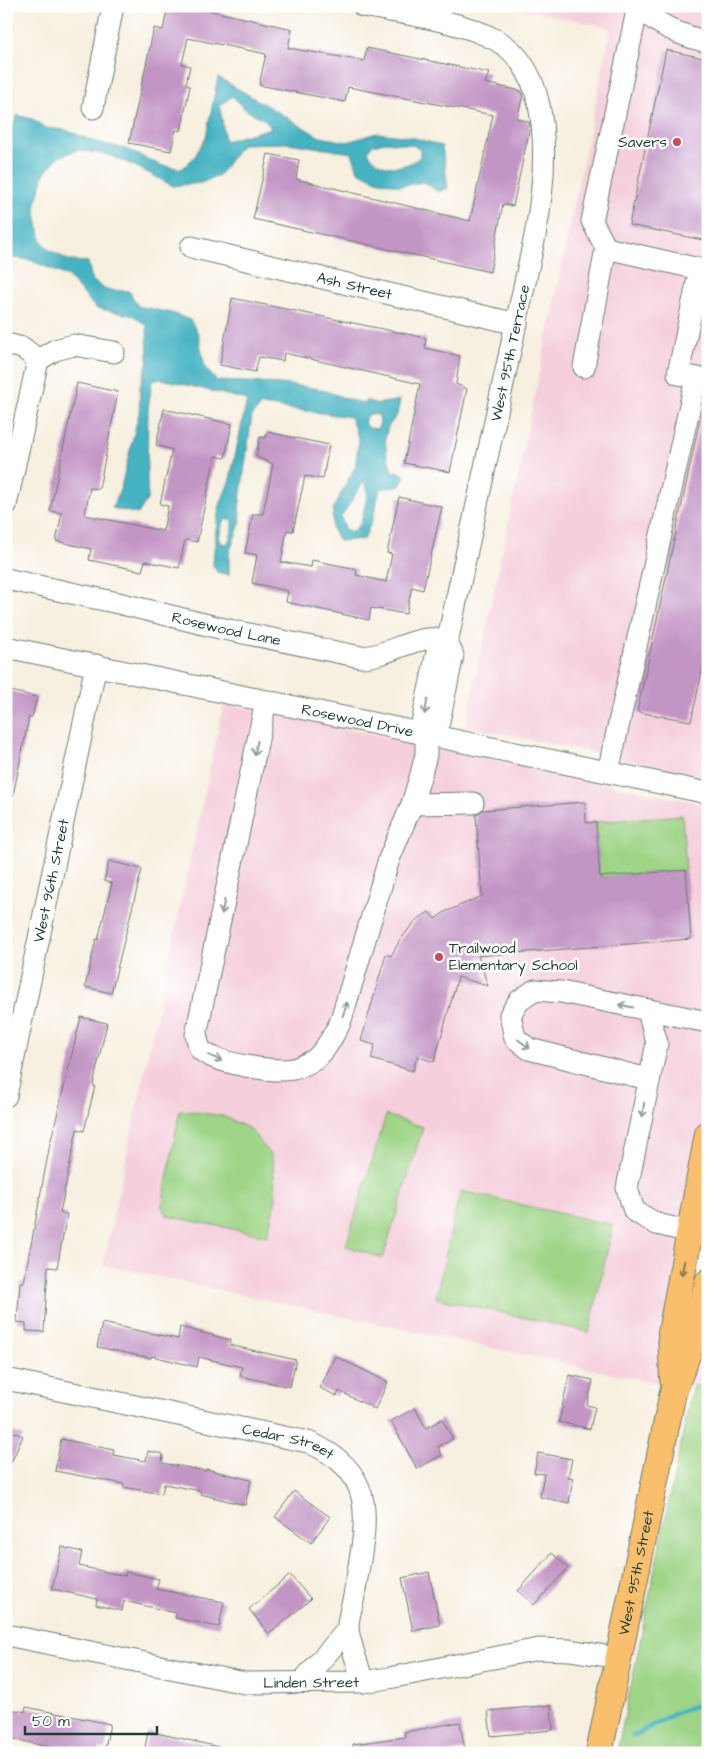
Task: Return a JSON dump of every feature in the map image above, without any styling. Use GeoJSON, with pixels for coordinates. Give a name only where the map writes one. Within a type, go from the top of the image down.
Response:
{"type":"FeatureCollection","features":[{"type":"Feature","properties":{"kind":"main road","name":"West 95th Street"},"geometry":{"type":"LineString","coordinates":[[673,1392],[671,1333],[699,1232],[708,1134]]}},
{"type":"Feature","properties":{"kind":"main road","name":"West 95th Street"},"geometry":{"type":"LineString","coordinates":[[599,1753],[673,1392],[694,1337],[708,1282]]}},
{"type":"Feature","properties":{"kind":"street"},"geometry":{"type":"LineString","coordinates":[[93,108],[113,6]]}},
{"type":"Feature","properties":{"kind":"street","name":"West 95th Terrace"},"geometry":{"type":"LineString","coordinates":[[266,701],[196,1036],[199,1048],[208,1056],[220,1061],[284,1070],[293,1069],[314,1060],[326,1047],[340,1023],[390,859],[412,804],[426,755],[428,734],[453,655],[448,643],[540,212],[542,122],[537,96],[529,74],[514,52],[495,39],[457,25],[363,6]]}},
{"type":"Feature","properties":{"kind":"street"},"geometry":{"type":"LineString","coordinates":[[638,6],[655,22],[699,40]]}},
{"type":"Feature","properties":{"kind":"street"},"geometry":{"type":"LineString","coordinates":[[584,367],[606,248],[592,221],[638,6]]}},
{"type":"Feature","properties":{"kind":"street","name":"Ash Street"},"geometry":{"type":"LineString","coordinates":[[191,247],[516,324]]}},
{"type":"Feature","properties":{"kind":"street"},"geometry":{"type":"LineString","coordinates":[[606,248],[704,270],[678,374],[702,379],[608,772]]}},
{"type":"Feature","properties":{"kind":"street"},"geometry":{"type":"LineString","coordinates":[[6,344],[23,348],[38,360]]}},
{"type":"Feature","properties":{"kind":"street"},"geometry":{"type":"LineString","coordinates":[[6,506],[38,360],[55,350],[74,345],[114,352]]}},
{"type":"Feature","properties":{"kind":"street","name":"Rosewood Lane"},"geometry":{"type":"LineString","coordinates":[[6,579],[118,602],[224,629],[361,657],[377,656],[423,640],[436,639],[448,643]]}},
{"type":"Feature","properties":{"kind":"street","name":"Rosewood Drive"},"geometry":{"type":"LineString","coordinates":[[6,647],[708,793]]}},
{"type":"Feature","properties":{"kind":"street","name":"West 96th Street"},"geometry":{"type":"LineString","coordinates":[[6,1096],[96,665]]}},
{"type":"Feature","properties":{"kind":"street"},"geometry":{"type":"LineString","coordinates":[[412,804],[473,802]]}},
{"type":"Feature","properties":{"kind":"street"},"geometry":{"type":"LineString","coordinates":[[648,1079],[529,1049],[515,1038],[510,1015],[519,1001],[535,990],[561,992],[708,1022]]}},
{"type":"Feature","properties":{"kind":"street"},"geometry":{"type":"LineString","coordinates":[[648,1011],[657,1044],[648,1079],[627,1188],[634,1211],[657,1224],[699,1232]]}},
{"type":"Feature","properties":{"kind":"street","name":"Cedar Street"},"geometry":{"type":"LineString","coordinates":[[6,1379],[308,1442],[326,1450],[344,1464],[356,1482],[364,1502],[365,1524],[348,1629],[363,1682]]}},
{"type":"Feature","properties":{"kind":"street"},"geometry":{"type":"LineString","coordinates":[[302,1682],[348,1629]]}},
{"type":"Feature","properties":{"kind":"street","name":"Linden Street"},"geometry":{"type":"LineString","coordinates":[[6,1635],[245,1683],[363,1682],[539,1649],[570,1650],[618,1658]]}},
{"type":"Feature","properties":{"kind":"shaded area"},"geometry":{"type":"Polygon","coordinates":[[[509,6],[708,6],[708,777],[466,726],[611,28],[509,6]]]}},
{"type":"Feature","properties":{"kind":"shaded area","name":"Trailwood Elementary School"},"geometry":{"type":"Polygon","coordinates":[[[224,703],[708,805],[708,1110],[677,1256],[660,1384],[103,1265],[224,703]]]}},
{"type":"Feature","properties":{"kind":"shaded area"},"geometry":{"type":"Polygon","coordinates":[[[708,1319],[708,1388],[693,1385],[708,1319]]]}},
{"type":"Feature","properties":{"kind":"green space"},"geometry":{"type":"Polygon","coordinates":[[[682,815],[686,870],[600,877],[596,822],[682,815]]]}},
{"type":"Feature","properties":{"kind":"green space"},"geometry":{"type":"Polygon","coordinates":[[[180,1110],[223,1116],[250,1129],[272,1157],[276,1199],[267,1236],[168,1216],[162,1207],[180,1110]]]}},
{"type":"Feature","properties":{"kind":"green space"},"geometry":{"type":"Polygon","coordinates":[[[386,1115],[423,1127],[383,1258],[346,1246],[386,1115]]]}},
{"type":"Feature","properties":{"kind":"green space"},"geometry":{"type":"Polygon","coordinates":[[[460,1191],[613,1225],[589,1332],[436,1298],[460,1191]]]}},
{"type":"Feature","properties":{"kind":"green space"},"geometry":{"type":"Polygon","coordinates":[[[693,1385],[708,1388],[708,1753],[617,1753],[693,1385]]]}},
{"type":"Feature","properties":{"kind":"water"},"geometry":{"type":"Polygon","coordinates":[[[218,77],[320,137],[347,142],[377,133],[411,137],[442,146],[448,188],[438,192],[424,182],[400,186],[376,180],[358,171],[352,153],[288,143],[242,144],[219,175],[201,183],[173,186],[109,155],[79,150],[58,157],[44,174],[35,207],[41,240],[48,249],[70,261],[88,262],[92,280],[106,290],[129,291],[138,306],[172,313],[190,320],[198,333],[205,368],[217,381],[313,388],[365,403],[366,400],[376,404],[400,400],[397,415],[388,427],[385,439],[392,471],[400,472],[405,476],[400,486],[380,489],[373,518],[364,539],[339,541],[332,528],[333,509],[355,467],[359,440],[350,417],[261,405],[252,416],[239,508],[241,521],[229,554],[229,575],[217,572],[213,565],[215,536],[219,508],[230,479],[247,400],[162,379],[152,381],[148,410],[148,498],[138,514],[112,508],[121,487],[139,413],[140,387],[148,360],[147,326],[134,316],[96,308],[67,276],[30,260],[6,257],[6,170],[9,138],[17,115],[32,119],[46,128],[66,130],[93,141],[126,149],[160,165],[182,169],[195,156],[206,137],[218,77]],[[232,96],[220,106],[225,141],[271,128],[265,120],[246,110],[232,96]],[[385,142],[372,145],[368,151],[372,158],[385,166],[392,167],[407,164],[420,157],[420,149],[412,145],[385,142]],[[369,414],[364,422],[369,428],[377,429],[380,423],[379,415],[369,414]],[[364,481],[341,517],[345,529],[352,532],[361,523],[368,491],[364,481]],[[232,520],[223,521],[219,539],[223,544],[228,543],[232,531],[232,520]]]}},
{"type":"Feature","properties":{"kind":"building"},"geometry":{"type":"Polygon","coordinates":[[[168,6],[190,6],[292,29],[288,48],[364,61],[367,48],[489,73],[485,83],[521,91],[523,95],[517,118],[529,122],[530,127],[513,206],[503,204],[490,272],[253,219],[268,154],[299,160],[296,179],[470,221],[493,115],[348,87],[345,102],[259,85],[266,54],[188,38],[182,64],[190,66],[186,84],[190,86],[181,131],[176,130],[171,151],[129,143],[154,28],[163,30],[168,6]]]}},
{"type":"Feature","properties":{"kind":"building","name":"Savers"},"geometry":{"type":"Polygon","coordinates":[[[666,50],[708,59],[708,241],[629,225],[666,50]]]}},
{"type":"Feature","properties":{"kind":"building"},"geometry":{"type":"Polygon","coordinates":[[[232,298],[426,338],[425,348],[460,356],[456,384],[467,389],[450,472],[404,463],[420,384],[284,353],[283,361],[259,357],[255,372],[220,365],[232,298]]]}},
{"type":"Feature","properties":{"kind":"building"},"geometry":{"type":"Polygon","coordinates":[[[77,383],[118,392],[99,489],[90,488],[85,515],[163,531],[168,506],[160,504],[172,450],[156,445],[164,409],[232,424],[225,458],[215,456],[197,542],[185,540],[179,568],[145,561],[142,571],[89,560],[91,549],[56,541],[62,513],[50,511],[77,383]]]}},
{"type":"Feature","properties":{"kind":"building"},"geometry":{"type":"Polygon","coordinates":[[[702,410],[708,411],[708,645],[691,721],[637,712],[702,410]]]}},
{"type":"Feature","properties":{"kind":"building"},"geometry":{"type":"Polygon","coordinates":[[[267,432],[329,445],[323,479],[305,476],[293,531],[287,530],[281,562],[311,567],[312,560],[357,569],[356,575],[386,582],[392,554],[387,553],[399,497],[442,507],[423,590],[412,587],[406,614],[371,608],[369,620],[286,602],[288,591],[252,583],[257,555],[245,553],[253,514],[263,514],[273,464],[256,457],[260,437],[265,438],[267,432]]]}},
{"type":"Feature","properties":{"kind":"building"},"geometry":{"type":"Polygon","coordinates":[[[6,690],[37,697],[32,717],[29,717],[13,796],[6,795],[6,690]]]}},
{"type":"Feature","properties":{"kind":"building","name":"Trailwood Elementary School"},"geometry":{"type":"Polygon","coordinates":[[[585,802],[586,823],[596,822],[600,877],[686,870],[691,939],[478,956],[488,986],[458,977],[434,1062],[417,1056],[413,1071],[371,1059],[375,1045],[361,1041],[386,954],[391,956],[400,940],[416,920],[429,912],[435,919],[445,912],[482,896],[476,815],[483,810],[585,802]]]}},
{"type":"Feature","properties":{"kind":"building"},"geometry":{"type":"Polygon","coordinates":[[[109,861],[142,869],[111,993],[85,987],[112,883],[104,881],[109,861]]]}},
{"type":"Feature","properties":{"kind":"building"},"geometry":{"type":"Polygon","coordinates":[[[81,1017],[107,1023],[84,1131],[77,1129],[60,1213],[67,1214],[57,1268],[48,1267],[44,1332],[26,1331],[26,1323],[17,1322],[20,1282],[24,1282],[50,1144],[81,1017]]]}},
{"type":"Feature","properties":{"kind":"building"},"geometry":{"type":"Polygon","coordinates":[[[102,1323],[178,1339],[180,1327],[231,1340],[229,1345],[296,1360],[290,1387],[240,1376],[242,1367],[199,1357],[197,1367],[152,1356],[151,1358],[97,1347],[102,1323]]]}},
{"type":"Feature","properties":{"kind":"building"},"geometry":{"type":"Polygon","coordinates":[[[335,1356],[388,1382],[375,1409],[339,1391],[337,1396],[320,1388],[335,1356]]]}},
{"type":"Feature","properties":{"kind":"building"},"geometry":{"type":"Polygon","coordinates":[[[569,1375],[593,1380],[587,1405],[595,1407],[590,1429],[559,1422],[569,1375]]]}},
{"type":"Feature","properties":{"kind":"building"},"geometry":{"type":"Polygon","coordinates":[[[415,1408],[426,1428],[442,1419],[453,1439],[438,1447],[442,1455],[417,1469],[391,1421],[415,1408]]]}},
{"type":"Feature","properties":{"kind":"building"},"geometry":{"type":"Polygon","coordinates":[[[6,1429],[23,1436],[6,1474],[6,1429]]]}},
{"type":"Feature","properties":{"kind":"building"},"geometry":{"type":"Polygon","coordinates":[[[61,1439],[114,1450],[113,1455],[146,1461],[148,1451],[163,1454],[162,1463],[206,1471],[206,1469],[251,1480],[245,1505],[200,1494],[201,1491],[164,1484],[162,1494],[123,1487],[124,1484],[55,1471],[61,1439]]]}},
{"type":"Feature","properties":{"kind":"building"},"geometry":{"type":"Polygon","coordinates":[[[538,1453],[572,1459],[568,1477],[573,1478],[569,1503],[540,1497],[544,1474],[534,1473],[538,1453]]]}},
{"type":"Feature","properties":{"kind":"building"},"geometry":{"type":"Polygon","coordinates":[[[294,1491],[330,1517],[311,1543],[275,1517],[294,1491]]]}},
{"type":"Feature","properties":{"kind":"building"},"geometry":{"type":"Polygon","coordinates":[[[62,1547],[82,1552],[79,1566],[125,1576],[126,1572],[159,1579],[156,1589],[224,1602],[219,1627],[175,1618],[176,1613],[124,1601],[122,1611],[96,1605],[97,1599],[52,1589],[62,1547]]]}},
{"type":"Feature","properties":{"kind":"building"},"geometry":{"type":"Polygon","coordinates":[[[552,1553],[568,1568],[534,1605],[518,1591],[552,1553]]]}},
{"type":"Feature","properties":{"kind":"building"},"geometry":{"type":"Polygon","coordinates":[[[429,1572],[440,1625],[413,1631],[402,1578],[429,1572]]]}},
{"type":"Feature","properties":{"kind":"building"},"geometry":{"type":"Polygon","coordinates":[[[290,1575],[311,1599],[269,1634],[249,1609],[290,1575]]]}},
{"type":"Feature","properties":{"kind":"building"},"geometry":{"type":"Polygon","coordinates":[[[551,1705],[553,1730],[491,1736],[488,1711],[551,1705]]]}},
{"type":"Feature","properties":{"kind":"building"},"geometry":{"type":"Polygon","coordinates":[[[26,1707],[110,1724],[105,1749],[100,1748],[99,1753],[73,1753],[6,1737],[6,1708],[25,1712],[26,1707]]]}},
{"type":"Feature","properties":{"kind":"building"},"geometry":{"type":"Polygon","coordinates":[[[460,1722],[465,1750],[449,1753],[353,1753],[353,1744],[405,1737],[404,1732],[460,1722]]]}},
{"type":"Feature","properties":{"kind":"building"},"geometry":{"type":"Polygon","coordinates":[[[148,1731],[219,1747],[218,1753],[144,1753],[148,1731]]]}},
{"type":"Feature","properties":{"kind":"waterway"},"geometry":{"type":"LineString","coordinates":[[633,1736],[673,1714],[694,1706],[708,1708]]}},
{"type":"Feature","properties":{"kind":"place","name":"Savers"},"geometry":{"type":"Point","coordinates":[677,142]}},
{"type":"Feature","properties":{"kind":"place","name":"Trailwood Elementary School"},"geometry":{"type":"Point","coordinates":[439,957]}}]}
